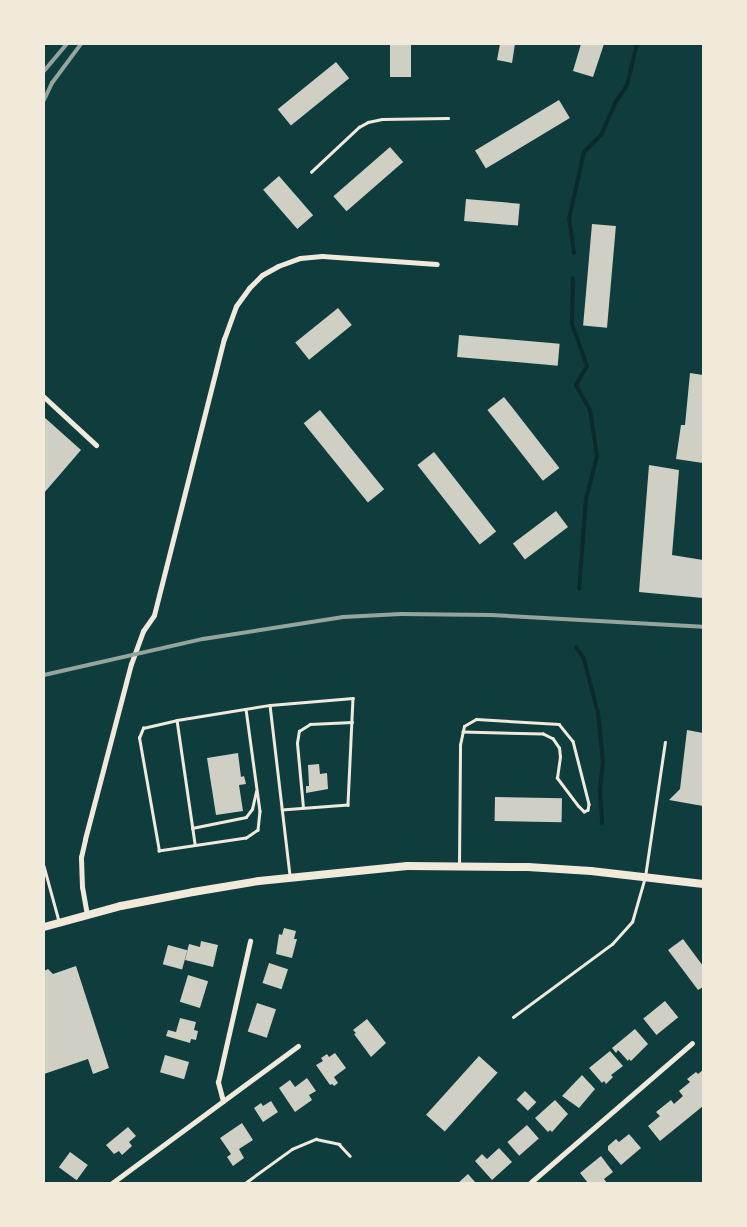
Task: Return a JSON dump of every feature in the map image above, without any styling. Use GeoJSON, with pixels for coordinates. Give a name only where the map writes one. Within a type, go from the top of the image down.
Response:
{"type":"FeatureCollection","features":[{"type":"Feature","properties":{"kind":"main road"},"geometry":{"type":"LineString","coordinates":[[44,927],[86,915],[193,892],[290,878],[407,866],[528,867],[703,884]]}},
{"type":"Feature","properties":{"kind":"street"},"geometry":{"type":"LineString","coordinates":[[86,915],[82,887],[81,857],[85,839],[131,664],[143,631],[154,615],[224,340],[236,306],[248,288],[262,275],[278,266],[300,258],[322,256],[437,264]]}},
{"type":"Feature","properties":{"kind":"street"},"geometry":{"type":"LineString","coordinates":[[44,397],[96,445]]}},
{"type":"Feature","properties":{"kind":"street"},"geometry":{"type":"LineString","coordinates":[[223,1101],[218,1082],[250,941]]}},
{"type":"Feature","properties":{"kind":"street"},"geometry":{"type":"LineString","coordinates":[[530,1183],[692,1043]]}},
{"type":"Feature","properties":{"kind":"street"},"geometry":{"type":"LineString","coordinates":[[112,1183],[298,1046]]}},
{"type":"Feature","properties":{"kind":"lane"},"geometry":{"type":"LineString","coordinates":[[311,172],[359,127],[368,122],[382,119],[448,118]]}},
{"type":"Feature","properties":{"kind":"lane"},"geometry":{"type":"LineString","coordinates":[[246,709],[260,811],[258,830],[246,838],[195,844],[159,851],[138,738],[143,728],[177,720],[270,705],[352,698],[348,805],[282,810]]}},
{"type":"Feature","properties":{"kind":"lane"},"geometry":{"type":"LineString","coordinates":[[270,705],[290,878]]}},
{"type":"Feature","properties":{"kind":"lane"},"geometry":{"type":"LineString","coordinates":[[177,720],[195,844]]}},
{"type":"Feature","properties":{"kind":"lane"},"geometry":{"type":"LineString","coordinates":[[459,866],[460,745],[464,726],[476,720],[558,724],[573,741],[588,796],[588,810],[584,812],[578,806],[557,778],[560,757],[554,739],[543,734],[463,732]]}},
{"type":"Feature","properties":{"kind":"lane"},"geometry":{"type":"LineString","coordinates":[[304,808],[298,743],[299,731],[310,724],[352,722]]}},
{"type":"Feature","properties":{"kind":"lane"},"geometry":{"type":"LineString","coordinates":[[513,1017],[612,944],[632,922],[646,877],[665,742]]}},
{"type":"Feature","properties":{"kind":"lane"},"geometry":{"type":"LineString","coordinates":[[192,828],[246,817],[252,809],[256,788]]}},
{"type":"Feature","properties":{"kind":"lane"},"geometry":{"type":"LineString","coordinates":[[44,866],[59,923]]}},
{"type":"Feature","properties":{"kind":"lane"},"geometry":{"type":"LineString","coordinates":[[245,1183],[292,1149],[316,1139],[339,1144],[350,1156]]}},
{"type":"Feature","properties":{"kind":"building"},"geometry":{"type":"Polygon","coordinates":[[[390,44],[411,44],[411,77],[390,77],[390,44]]]}},
{"type":"Feature","properties":{"kind":"building"},"geometry":{"type":"Polygon","coordinates":[[[500,44],[515,44],[512,63],[497,60],[500,44]]]}},
{"type":"Feature","properties":{"kind":"building"},"geometry":{"type":"Polygon","coordinates":[[[581,44],[604,44],[593,77],[573,71],[581,44]]]}},
{"type":"Feature","properties":{"kind":"building"},"geometry":{"type":"Polygon","coordinates":[[[336,62],[349,78],[291,126],[278,109],[336,62]]]}},
{"type":"Feature","properties":{"kind":"building"},"geometry":{"type":"Polygon","coordinates":[[[559,100],[570,118],[486,168],[475,150],[559,100]]]}},
{"type":"Feature","properties":{"kind":"building"},"geometry":{"type":"Polygon","coordinates":[[[390,147],[403,162],[347,211],[333,196],[390,147]]]}},
{"type":"Feature","properties":{"kind":"building"},"geometry":{"type":"Polygon","coordinates":[[[279,176],[313,215],[297,229],[263,190],[279,176]]]}},
{"type":"Feature","properties":{"kind":"building"},"geometry":{"type":"Polygon","coordinates":[[[466,199],[520,204],[518,226],[464,221],[466,199]]]}},
{"type":"Feature","properties":{"kind":"building"},"geometry":{"type":"Polygon","coordinates":[[[592,224],[616,226],[607,328],[583,326],[592,224]]]}},
{"type":"Feature","properties":{"kind":"building"},"geometry":{"type":"Polygon","coordinates":[[[338,308],[352,325],[309,360],[295,343],[338,308]]]}},
{"type":"Feature","properties":{"kind":"building"},"geometry":{"type":"Polygon","coordinates":[[[459,335],[560,344],[558,366],[457,357],[459,335]]]}},
{"type":"Feature","properties":{"kind":"building"},"geometry":{"type":"Polygon","coordinates":[[[690,373],[703,375],[703,463],[676,459],[681,425],[685,425],[690,373]]]}},
{"type":"Feature","properties":{"kind":"building"},"geometry":{"type":"Polygon","coordinates":[[[504,397],[559,468],[543,481],[487,410],[504,397]]]}},
{"type":"Feature","properties":{"kind":"building"},"geometry":{"type":"Polygon","coordinates":[[[320,410],[384,489],[368,502],[304,423],[320,410]]]}},
{"type":"Feature","properties":{"kind":"building"},"geometry":{"type":"Polygon","coordinates":[[[44,417],[81,450],[44,493],[44,417]]]}},
{"type":"Feature","properties":{"kind":"building"},"geometry":{"type":"Polygon","coordinates":[[[434,452],[496,532],[480,545],[417,465],[434,452]]]}},
{"type":"Feature","properties":{"kind":"building"},"geometry":{"type":"Polygon","coordinates":[[[649,465],[679,470],[672,555],[703,560],[703,598],[639,592],[649,465]]]}},
{"type":"Feature","properties":{"kind":"building"},"geometry":{"type":"Polygon","coordinates":[[[556,511],[568,527],[525,559],[513,543],[556,511]]]}},
{"type":"Feature","properties":{"kind":"building"},"geometry":{"type":"Polygon","coordinates":[[[687,730],[703,733],[703,806],[669,800],[680,789],[687,730]]]}},
{"type":"Feature","properties":{"kind":"building"},"geometry":{"type":"Polygon","coordinates":[[[238,753],[241,777],[244,776],[246,784],[239,785],[243,811],[216,815],[207,758],[238,753]]]}},
{"type":"Feature","properties":{"kind":"building"},"geometry":{"type":"Polygon","coordinates":[[[319,764],[320,774],[327,773],[328,789],[306,793],[306,786],[309,786],[308,765],[319,764]]]}},
{"type":"Feature","properties":{"kind":"building"},"geometry":{"type":"Polygon","coordinates":[[[495,797],[562,798],[562,822],[495,821],[495,797]]]}},
{"type":"Feature","properties":{"kind":"building"},"geometry":{"type":"Polygon","coordinates":[[[284,928],[296,931],[294,939],[297,939],[292,958],[276,954],[279,934],[282,935],[284,928]]]}},
{"type":"Feature","properties":{"kind":"building"},"geometry":{"type":"Polygon","coordinates":[[[683,939],[703,966],[703,987],[698,990],[668,950],[683,939]]]}},
{"type":"Feature","properties":{"kind":"building"},"geometry":{"type":"Polygon","coordinates":[[[201,941],[218,945],[213,967],[185,960],[189,944],[200,947],[201,941]]]}},
{"type":"Feature","properties":{"kind":"building"},"geometry":{"type":"Polygon","coordinates":[[[168,945],[187,950],[182,969],[163,964],[168,945]]]}},
{"type":"Feature","properties":{"kind":"building"},"geometry":{"type":"Polygon","coordinates":[[[269,963],[288,969],[282,989],[263,983],[269,963]]]}},
{"type":"Feature","properties":{"kind":"building"},"geometry":{"type":"Polygon","coordinates":[[[76,966],[109,1068],[93,1074],[88,1059],[44,1074],[44,971],[48,969],[53,974],[76,966]]]}},
{"type":"Feature","properties":{"kind":"building"},"geometry":{"type":"Polygon","coordinates":[[[188,975],[208,981],[200,1008],[180,1002],[188,975]]]}},
{"type":"Feature","properties":{"kind":"building"},"geometry":{"type":"Polygon","coordinates":[[[665,1001],[678,1017],[656,1035],[643,1019],[665,1001]]]}},
{"type":"Feature","properties":{"kind":"building"},"geometry":{"type":"Polygon","coordinates":[[[257,1003],[276,1009],[267,1038],[248,1032],[257,1003]]]}},
{"type":"Feature","properties":{"kind":"building"},"geometry":{"type":"Polygon","coordinates":[[[180,1018],[196,1022],[194,1030],[198,1031],[196,1040],[191,1039],[190,1043],[166,1036],[168,1030],[176,1032],[180,1018]]]}},
{"type":"Feature","properties":{"kind":"building"},"geometry":{"type":"Polygon","coordinates":[[[367,1019],[386,1043],[371,1057],[353,1030],[367,1019]]]}},
{"type":"Feature","properties":{"kind":"building"},"geometry":{"type":"Polygon","coordinates":[[[635,1029],[648,1044],[631,1061],[629,1059],[628,1061],[618,1050],[616,1053],[612,1048],[635,1029]]]}},
{"type":"Feature","properties":{"kind":"building"},"geometry":{"type":"Polygon","coordinates":[[[610,1051],[623,1066],[611,1075],[613,1077],[606,1084],[604,1081],[602,1083],[589,1068],[610,1051]]]}},
{"type":"Feature","properties":{"kind":"building"},"geometry":{"type":"Polygon","coordinates":[[[335,1053],[346,1068],[334,1077],[338,1083],[334,1086],[330,1085],[316,1065],[323,1061],[321,1058],[327,1054],[329,1057],[335,1053]]]}},
{"type":"Feature","properties":{"kind":"building"},"geometry":{"type":"Polygon","coordinates":[[[165,1055],[189,1062],[184,1079],[160,1072],[165,1055]]]}},
{"type":"Feature","properties":{"kind":"building"},"geometry":{"type":"Polygon","coordinates":[[[479,1056],[498,1073],[445,1131],[426,1115],[479,1056]]]}},
{"type":"Feature","properties":{"kind":"building"},"geometry":{"type":"Polygon","coordinates":[[[703,1070],[703,1106],[660,1141],[648,1126],[660,1116],[656,1112],[671,1100],[674,1104],[683,1096],[679,1091],[690,1082],[687,1079],[696,1072],[698,1074],[703,1070]]]}},
{"type":"Feature","properties":{"kind":"building"},"geometry":{"type":"Polygon","coordinates":[[[582,1075],[595,1089],[579,1108],[562,1096],[582,1075]]]}},
{"type":"Feature","properties":{"kind":"building"},"geometry":{"type":"Polygon","coordinates":[[[307,1078],[316,1091],[309,1095],[312,1100],[295,1112],[279,1088],[290,1080],[295,1087],[307,1078]]]}},
{"type":"Feature","properties":{"kind":"building"},"geometry":{"type":"Polygon","coordinates":[[[525,1091],[536,1102],[528,1111],[517,1099],[525,1091]]]}},
{"type":"Feature","properties":{"kind":"building"},"geometry":{"type":"Polygon","coordinates":[[[555,1100],[568,1114],[552,1132],[550,1130],[548,1132],[535,1118],[555,1100]]]}},
{"type":"Feature","properties":{"kind":"building"},"geometry":{"type":"Polygon","coordinates":[[[271,1101],[278,1112],[263,1122],[254,1108],[261,1103],[263,1106],[271,1101]]]}},
{"type":"Feature","properties":{"kind":"building"},"geometry":{"type":"Polygon","coordinates":[[[242,1123],[253,1140],[239,1149],[244,1158],[233,1166],[227,1157],[231,1154],[220,1138],[242,1123]]]}},
{"type":"Feature","properties":{"kind":"building"},"geometry":{"type":"Polygon","coordinates":[[[527,1125],[539,1139],[519,1156],[507,1142],[527,1125]]]}},
{"type":"Feature","properties":{"kind":"building"},"geometry":{"type":"Polygon","coordinates":[[[128,1127],[136,1136],[129,1142],[132,1146],[122,1155],[119,1151],[114,1154],[106,1145],[128,1127]]]}},
{"type":"Feature","properties":{"kind":"building"},"geometry":{"type":"Polygon","coordinates":[[[629,1134],[641,1148],[621,1165],[608,1150],[608,1146],[616,1139],[619,1142],[629,1134]]]}},
{"type":"Feature","properties":{"kind":"building"},"geometry":{"type":"Polygon","coordinates":[[[499,1148],[512,1162],[492,1180],[475,1161],[482,1154],[487,1159],[499,1148]]]}},
{"type":"Feature","properties":{"kind":"building"},"geometry":{"type":"Polygon","coordinates":[[[70,1152],[88,1165],[77,1180],[59,1167],[70,1152]]]}},
{"type":"Feature","properties":{"kind":"building"},"geometry":{"type":"Polygon","coordinates":[[[601,1156],[613,1172],[604,1179],[607,1183],[588,1183],[580,1173],[601,1156]]]}},
{"type":"Feature","properties":{"kind":"building"},"geometry":{"type":"Polygon","coordinates":[[[468,1174],[475,1182],[458,1183],[468,1174]]]}},
{"type":"Feature","properties":{"kind":"waterway"},"geometry":{"type":"LineString","coordinates":[[574,253],[569,219],[584,152],[601,135],[615,103],[627,85],[637,44]]}},
{"type":"Feature","properties":{"kind":"waterway"},"geometry":{"type":"LineString","coordinates":[[573,278],[572,324],[587,366],[576,385],[590,410],[597,456],[586,499],[579,589]]}},
{"type":"Feature","properties":{"kind":"waterway"},"geometry":{"type":"LineString","coordinates":[[576,647],[584,659],[598,713],[603,761],[600,792],[602,823]]}},
{"type":"Feature","properties":{"kind":"railway"},"geometry":{"type":"LineString","coordinates":[[44,71],[67,44]]}},
{"type":"Feature","properties":{"kind":"railway"},"geometry":{"type":"LineString","coordinates":[[44,100],[52,83],[81,44]]}},
{"type":"Feature","properties":{"kind":"railway"},"geometry":{"type":"LineString","coordinates":[[44,675],[203,639],[343,617],[401,614],[491,615],[703,627]]}}]}
